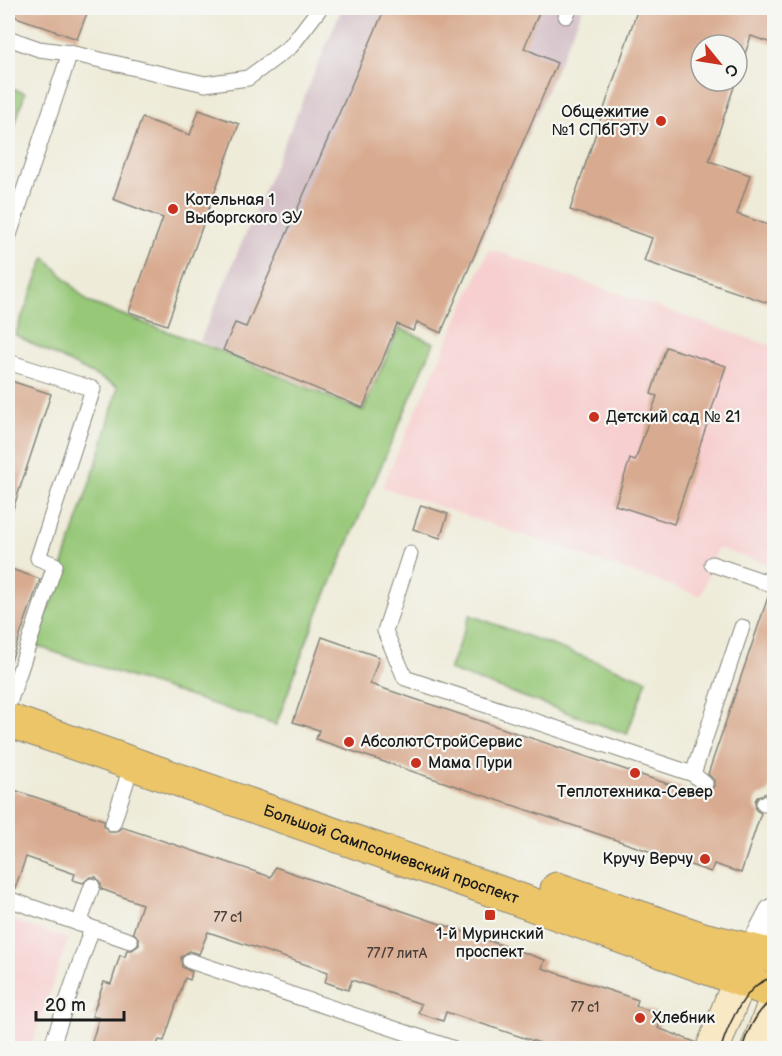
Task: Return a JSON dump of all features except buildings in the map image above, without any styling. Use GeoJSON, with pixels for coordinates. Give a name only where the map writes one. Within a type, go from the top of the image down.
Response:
{"type":"FeatureCollection","features":[{"type":"Feature","properties":{"kind":"main road","name":"Большой Сампсониевский проспект"},"geometry":{"type":"LineString","coordinates":[[8,709],[132,764],[756,962]]}},
{"type":"Feature","properties":{"kind":"main road","name":"Большой Сампсониевский проспект"},"geometry":{"type":"LineString","coordinates":[[8,709],[703,939],[756,962],[774,992]]}},
{"type":"Feature","properties":{"kind":"main road"},"geometry":{"type":"LineString","coordinates":[[713,1048],[756,962]]}},
{"type":"Feature","properties":{"kind":"main road"},"geometry":{"type":"LineString","coordinates":[[758,1048],[774,1004]]}},
{"type":"Feature","properties":{"kind":"street"},"geometry":{"type":"LineString","coordinates":[[756,962],[774,914]]}},
{"type":"Feature","properties":{"kind":"lane"},"geometry":{"type":"LineString","coordinates":[[8,38],[39,49],[69,53],[205,84],[248,78],[291,46],[320,8]]}},
{"type":"Feature","properties":{"kind":"lane"},"geometry":{"type":"LineString","coordinates":[[8,238],[69,53]]}},
{"type":"Feature","properties":{"kind":"lane"},"geometry":{"type":"LineString","coordinates":[[8,362],[93,389],[38,558],[55,565],[8,709]]}},
{"type":"Feature","properties":{"kind":"lane"},"geometry":{"type":"LineString","coordinates":[[410,554],[385,631],[405,678],[699,779],[742,627]]}},
{"type":"Feature","properties":{"kind":"lane"},"geometry":{"type":"LineString","coordinates":[[712,564],[774,585]]}},
{"type":"Feature","properties":{"kind":"lane"},"geometry":{"type":"LineString","coordinates":[[113,823],[132,764]]}},
{"type":"Feature","properties":{"kind":"lane"},"geometry":{"type":"LineString","coordinates":[[51,1048],[85,926],[92,886]]}},
{"type":"Feature","properties":{"kind":"lane"},"geometry":{"type":"LineString","coordinates":[[8,899],[130,941]]}},
{"type":"Feature","properties":{"kind":"lane"},"geometry":{"type":"LineString","coordinates":[[190,961],[452,1048]]}},
{"type":"Feature","properties":{"kind":"shaded area"},"geometry":{"type":"Polygon","coordinates":[[[342,8],[583,8],[441,333],[418,323],[413,331],[397,325],[363,408],[200,341],[342,8]]]}},
{"type":"Feature","properties":{"kind":"shaded area","name":"Детский сад № 21"},"geometry":{"type":"Polygon","coordinates":[[[489,249],[774,347],[774,566],[717,548],[701,596],[382,487],[489,249]]]}},
{"type":"Feature","properties":{"kind":"shaded area"},"geometry":{"type":"Polygon","coordinates":[[[8,919],[68,939],[31,1048],[8,1048],[8,919]]]}},
{"type":"Feature","properties":{"kind":"green space"},"geometry":{"type":"Polygon","coordinates":[[[8,87],[25,93],[8,146],[8,87]]]}},
{"type":"Feature","properties":{"kind":"green space"},"geometry":{"type":"Polygon","coordinates":[[[45,257],[88,302],[215,349],[363,411],[399,328],[434,343],[310,632],[276,725],[36,646],[101,449],[118,387],[15,335],[45,257]]]}},
{"type":"Feature","properties":{"kind":"green space"},"geometry":{"type":"Polygon","coordinates":[[[470,615],[647,680],[627,734],[449,670],[470,615]]]}},
{"type":"Feature","properties":{"kind":"tram line"},"geometry":{"type":"LineString","coordinates":[[721,1048],[731,1023],[745,998],[757,985],[774,976]]}},
{"type":"Feature","properties":{"kind":"tram line"},"geometry":{"type":"LineString","coordinates":[[742,1048],[758,1014],[774,999]]}},
{"type":"Feature","properties":{"kind":"place","name":"Общежитие №1 СПбГЭТУ"},"geometry":{"type":"Point","coordinates":[661,121]}},
{"type":"Feature","properties":{"kind":"place","name":"Котельная 1 Выборгского ЭУ"},"geometry":{"type":"Point","coordinates":[173,209]}},
{"type":"Feature","properties":{"kind":"place","name":"Детский сад № 21"},"geometry":{"type":"Point","coordinates":[594,417]}},
{"type":"Feature","properties":{"kind":"place","name":"АбсолютСтройСервис"},"geometry":{"type":"Point","coordinates":[349,742]}},
{"type":"Feature","properties":{"kind":"place","name":"Мама Пури"},"geometry":{"type":"Point","coordinates":[416,763]}},
{"type":"Feature","properties":{"kind":"place","name":"Теплотехника-Север"},"geometry":{"type":"Point","coordinates":[635,773]}},
{"type":"Feature","properties":{"kind":"place","name":"Кручу Верчу"},"geometry":{"type":"Point","coordinates":[705,859]}},
{"type":"Feature","properties":{"kind":"place","name":"1-й Муринский проспект"},"geometry":{"type":"Point","coordinates":[490,915]}},
{"type":"Feature","properties":{"kind":"place","name":"Хлебник"},"geometry":{"type":"Point","coordinates":[640,1018]}}]}
